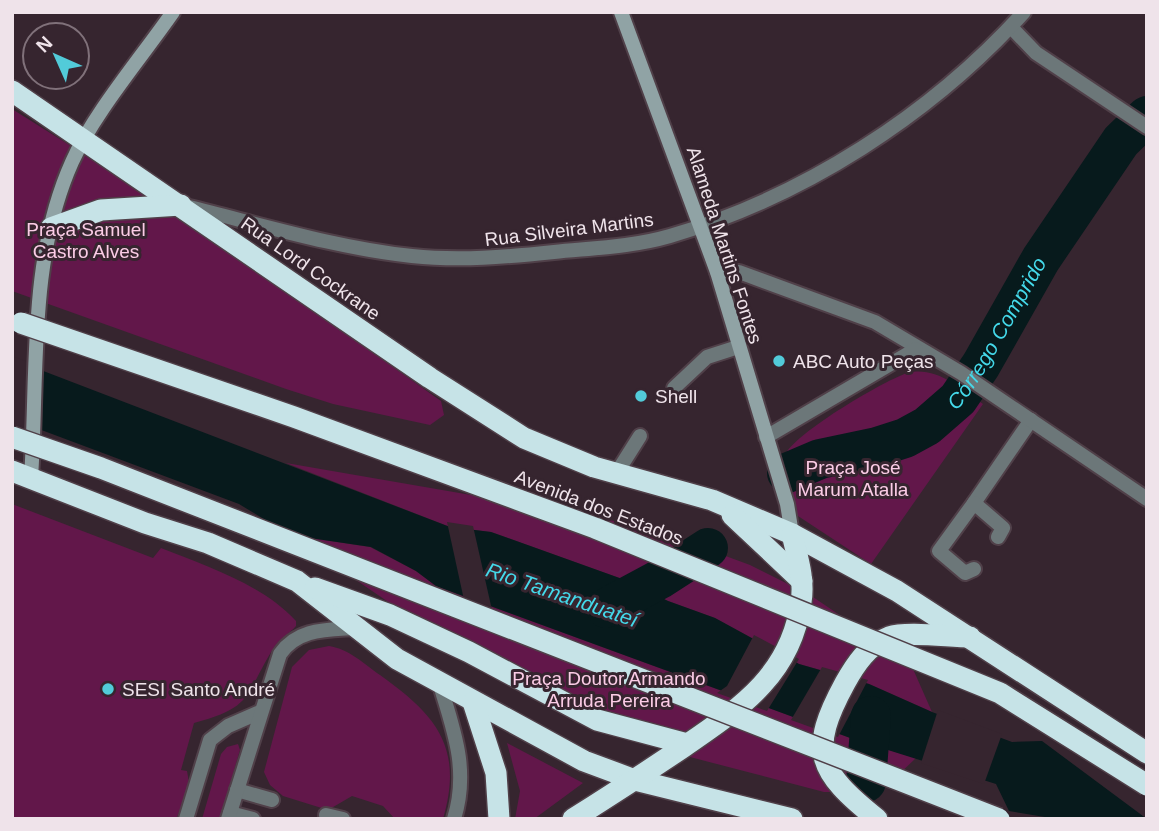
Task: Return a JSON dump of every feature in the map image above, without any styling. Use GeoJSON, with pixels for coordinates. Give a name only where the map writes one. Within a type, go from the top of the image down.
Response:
{"type":"FeatureCollection","features":[{"type":"Feature","properties":{"kind":"highway","name":"Rua Lord Cockrane"},"geometry":{"type":"LineString","coordinates":[[12,91],[430,378],[512,431],[594,467]]}},
{"type":"Feature","properties":{"kind":"highway"},"geometry":{"type":"LineString","coordinates":[[51,228],[100,209],[181,205]]}},
{"type":"Feature","properties":{"kind":"highway","name":"Avenida dos Estados"},"geometry":{"type":"LineString","coordinates":[[12,320],[293,417],[595,528],[1000,693],[1147,785]]}},
{"type":"Feature","properties":{"kind":"highway"},"geometry":{"type":"LineString","coordinates":[[12,437],[140,483],[984,810],[999,819]]}},
{"type":"Feature","properties":{"kind":"highway","name":"Avenida dos Estados"},"geometry":{"type":"LineString","coordinates":[[594,467],[712,500],[792,534],[897,592],[970,637],[1147,753]]}},
{"type":"Feature","properties":{"kind":"highway"},"geometry":{"type":"LineString","coordinates":[[22,474],[145,523],[208,543],[297,581],[390,615],[469,652],[597,720],[687,744]]}},
{"type":"Feature","properties":{"kind":"highway"},"geometry":{"type":"LineString","coordinates":[[712,500],[746,525],[802,581]]}},
{"type":"Feature","properties":{"kind":"highway"},"geometry":{"type":"LineString","coordinates":[[573,819],[730,716],[758,692],[774,672],[797,620],[802,581],[792,534]]}},
{"type":"Feature","properties":{"kind":"highway"},"geometry":{"type":"LineString","coordinates":[[297,581],[397,659],[440,685],[584,761],[635,780],[792,819]]}},
{"type":"Feature","properties":{"kind":"highway"},"geometry":{"type":"LineString","coordinates":[[877,819],[836,781],[825,759],[821,742],[823,729],[860,659],[874,645],[891,636],[970,637]]}},
{"type":"Feature","properties":{"kind":"highway"},"geometry":{"type":"LineString","coordinates":[[473,702],[496,773],[499,819]]}},
{"type":"Feature","properties":{"kind":"main road"},"geometry":{"type":"LineString","coordinates":[[22,474],[34,430],[37,318],[51,228],[71,163],[84,139],[173,12]]}},
{"type":"Feature","properties":{"kind":"main road","name":"Alameda Martins Fontes"},"geometry":{"type":"LineString","coordinates":[[621,12],[701,225],[766,437],[792,534]]}},
{"type":"Feature","properties":{"kind":"street","name":"Rua Silveira Martins"},"geometry":{"type":"LineString","coordinates":[[181,205],[354,246],[410,256],[508,256],[633,244],[723,219],[844,159],[958,77],[1024,12]]}},
{"type":"Feature","properties":{"kind":"street"},"geometry":{"type":"LineString","coordinates":[[1011,27],[1036,53],[1147,127]]}},
{"type":"Feature","properties":{"kind":"street"},"geometry":{"type":"LineString","coordinates":[[716,272],[739,272],[875,322],[978,384],[1147,499]]}},
{"type":"Feature","properties":{"kind":"street"},"geometry":{"type":"LineString","coordinates":[[674,388],[707,357],[738,347]]}},
{"type":"Feature","properties":{"kind":"street"},"geometry":{"type":"LineString","coordinates":[[766,437],[916,349]]}},
{"type":"Feature","properties":{"kind":"street"},"geometry":{"type":"LineString","coordinates":[[974,569],[965,573],[939,551],[1031,420]]}},
{"type":"Feature","properties":{"kind":"street"},"geometry":{"type":"LineString","coordinates":[[616,474],[640,436]]}},
{"type":"Feature","properties":{"kind":"street"},"geometry":{"type":"LineString","coordinates":[[974,503],[1003,528],[998,537]]}},
{"type":"Feature","properties":{"kind":"street"},"geometry":{"type":"LineString","coordinates":[[253,819],[229,816],[272,670],[285,646],[315,631],[356,628]]}},
{"type":"Feature","properties":{"kind":"street"},"geometry":{"type":"LineString","coordinates":[[440,685],[460,752],[462,771],[454,819]]}},
{"type":"Feature","properties":{"kind":"street"},"geometry":{"type":"LineString","coordinates":[[186,819],[210,740],[228,726],[260,712]]}},
{"type":"Feature","properties":{"kind":"street"},"geometry":{"type":"LineString","coordinates":[[237,790],[271,800]]}},
{"type":"Feature","properties":{"kind":"street"},"geometry":{"type":"LineString","coordinates":[[326,815],[343,819]]}},
{"type":"Feature","properties":{"kind":"green space","name":"Praça Samuel Castro Alves"},"geometry":{"type":"Polygon","coordinates":[[[12,109],[157,200],[441,401],[444,415],[430,425],[333,404],[12,291],[12,109]]]}},
{"type":"Feature","properties":{"kind":"green space","name":"Praça José Marum Atalla"},"geometry":{"type":"Polygon","coordinates":[[[910,372],[940,376],[983,404],[871,564],[798,516],[784,486],[783,462],[792,445],[823,421],[863,396],[910,372]]]}},
{"type":"Feature","properties":{"kind":"green space","name":"Praça Doutor Armando Arruda Pereira"},"geometry":{"type":"Polygon","coordinates":[[[286,463],[592,516],[658,531],[750,565],[810,595],[890,649],[913,669],[932,712],[869,684],[799,664],[715,618],[668,601],[625,580],[491,532],[450,527],[286,463]]]}},
{"type":"Feature","properties":{"kind":"green space","name":"SESI Santo André"},"geometry":{"type":"Polygon","coordinates":[[[12,504],[153,558],[161,548],[215,569],[250,586],[296,621],[296,626],[273,649],[251,689],[238,705],[194,723],[181,770],[187,771],[190,788],[176,819],[12,819],[12,504]]]}},
{"type":"Feature","properties":{"kind":"green space","name":"Praça Doutor Armando Arruda Pereira"},"geometry":{"type":"Polygon","coordinates":[[[290,535],[370,547],[416,571],[436,586],[853,739],[916,758],[895,778],[860,792],[824,792],[690,757],[587,720],[466,655],[290,535]]]}},
{"type":"Feature","properties":{"kind":"green space"},"geometry":{"type":"Polygon","coordinates":[[[329,646],[343,650],[362,662],[400,690],[430,719],[447,752],[450,772],[449,794],[443,819],[395,819],[383,806],[352,796],[328,810],[283,796],[270,785],[264,772],[292,667],[309,650],[329,646]]]}},
{"type":"Feature","properties":{"kind":"green space"},"geometry":{"type":"Polygon","coordinates":[[[507,743],[583,783],[534,819],[515,819],[520,791],[507,743]]]}},
{"type":"Feature","properties":{"kind":"green space"},"geometry":{"type":"Polygon","coordinates":[[[238,744],[240,750],[220,819],[202,819],[221,754],[227,747],[238,744]]]}},
{"type":"Feature","properties":{"kind":"water","name":"Rio Tamanduateí"},"geometry":{"type":"Polygon","coordinates":[[[12,359],[450,527],[491,532],[625,580],[668,601],[715,618],[799,664],[869,684],[932,712],[1012,742],[1042,741],[1147,819],[1057,819],[1009,811],[996,784],[853,739],[436,586],[416,571],[371,547],[290,535],[239,504],[12,419],[12,359]]]}},
{"type":"Feature","properties":{"kind":"pier"},"geometry":{"type":"Polygon","coordinates":[[[12,356],[39,366],[42,434],[12,422],[12,356]]]}},
{"type":"Feature","properties":{"kind":"pier"},"geometry":{"type":"Polygon","coordinates":[[[447,522],[473,526],[492,610],[464,600],[447,522]]]}},
{"type":"Feature","properties":{"kind":"pier"},"geometry":{"type":"Polygon","coordinates":[[[754,635],[799,659],[767,711],[717,693],[727,686],[754,635]]]}},
{"type":"Feature","properties":{"kind":"pier"},"geometry":{"type":"Polygon","coordinates":[[[822,667],[868,680],[838,737],[791,720],[822,667]]]}},
{"type":"Feature","properties":{"kind":"pier"},"geometry":{"type":"Polygon","coordinates":[[[938,710],[1002,734],[984,784],[921,763],[938,710]]]}},
{"type":"Feature","properties":{"kind":"waterway","name":"Córrego Comprido"},"geometry":{"type":"LineString","coordinates":[[787,473],[820,459],[905,438],[927,426],[958,399],[981,365],[1041,259],[1121,141],[1147,116]]}},
{"type":"Feature","properties":{"kind":"waterway","name":"Córrego Comprido"},"geometry":{"type":"LineString","coordinates":[[606,608],[660,579],[708,548]]}},
{"type":"Feature","properties":{"kind":"waterway"},"geometry":{"type":"LineString","coordinates":[[866,782],[871,716]]}},
{"type":"Feature","properties":{"kind":"place","name":"ABC Auto Peças"},"geometry":{"type":"Point","coordinates":[779,361]}},
{"type":"Feature","properties":{"kind":"place","name":"Shell"},"geometry":{"type":"Point","coordinates":[641,396]}},
{"type":"Feature","properties":{"kind":"place","name":"SESI Santo André"},"geometry":{"type":"Point","coordinates":[108,689]}}]}
